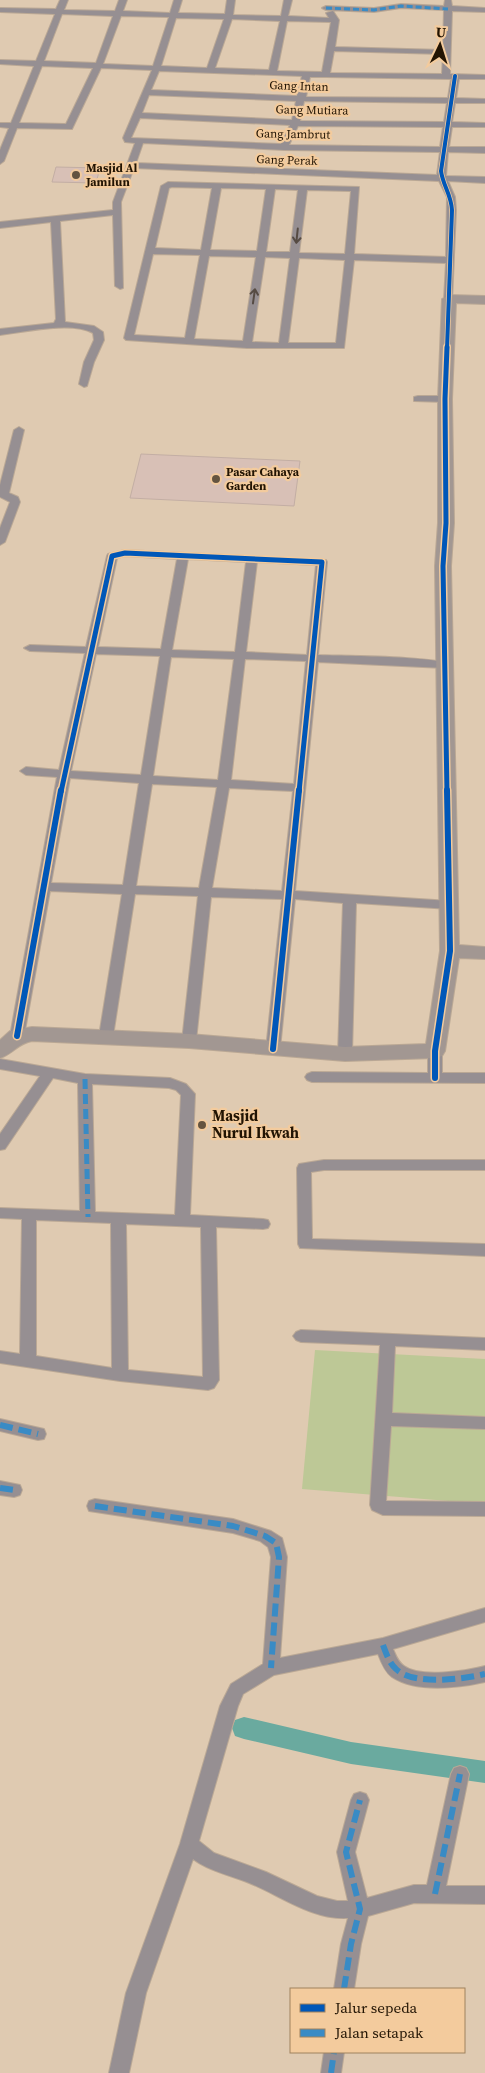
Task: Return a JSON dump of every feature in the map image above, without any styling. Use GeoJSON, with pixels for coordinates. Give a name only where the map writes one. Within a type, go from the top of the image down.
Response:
{"type":"FeatureCollection","features":[{"type":"Feature","properties":{"kind":"street"},"geometry":{"type":"LineString","coordinates":[[0,19],[2,10],[9,0]]}},
{"type":"Feature","properties":{"kind":"street"},"geometry":{"type":"LineString","coordinates":[[0,162],[64,0]]}},
{"type":"Feature","properties":{"kind":"street"},"geometry":{"type":"LineString","coordinates":[[0,125],[69,127],[99,64],[123,0]]}},
{"type":"Feature","properties":{"kind":"street"},"geometry":{"type":"LineString","coordinates":[[120,286],[117,202],[140,141],[127,139],[157,67],[178,0]]}},
{"type":"Feature","properties":{"kind":"street"},"geometry":{"type":"LineString","coordinates":[[210,70],[229,17],[231,0]]}},
{"type":"Feature","properties":{"kind":"street"},"geometry":{"type":"LineString","coordinates":[[272,72],[288,0]]}},
{"type":"Feature","properties":{"kind":"street"},"geometry":{"type":"LineString","coordinates":[[325,4],[369,10],[387,3],[448,4],[485,10]]}},
{"type":"Feature","properties":{"kind":"street"},"geometry":{"type":"LineString","coordinates":[[325,4],[335,20],[326,75]]}},
{"type":"Feature","properties":{"kind":"street"},"geometry":{"type":"LineString","coordinates":[[436,1078],[435,1051],[450,951],[444,665],[445,399],[452,203],[441,171],[452,101],[446,52],[448,4]]}},
{"type":"Feature","properties":{"kind":"street"},"geometry":{"type":"LineString","coordinates":[[2,10],[335,20]]}},
{"type":"Feature","properties":{"kind":"street"},"geometry":{"type":"LineString","coordinates":[[331,49],[446,52]]}},
{"type":"Feature","properties":{"kind":"street"},"geometry":{"type":"LineString","coordinates":[[0,62],[99,64],[326,75],[485,76]]}},
{"type":"Feature","properties":{"kind":"street"},"geometry":{"type":"LineString","coordinates":[[284,147],[295,123],[307,74]]}},
{"type":"Feature","properties":{"kind":"street","name":"Gang Intan"},"geometry":{"type":"LineString","coordinates":[[146,92],[300,99],[485,102]]}},
{"type":"Feature","properties":{"kind":"street","name":"Gang Mutiara"},"geometry":{"type":"LineString","coordinates":[[138,115],[295,123],[485,125]]}},
{"type":"Feature","properties":{"kind":"street","name":"Gang Jambrut"},"geometry":{"type":"LineString","coordinates":[[140,141],[284,147],[485,150]]}},
{"type":"Feature","properties":{"kind":"street","name":"Gang Perak"},"geometry":{"type":"LineString","coordinates":[[132,165],[485,180]]}},
{"type":"Feature","properties":{"kind":"street"},"geometry":{"type":"LineString","coordinates":[[166,185],[217,185],[356,189],[341,346],[247,345],[129,338],[166,185]]}},
{"type":"Feature","properties":{"kind":"street"},"geometry":{"type":"LineString","coordinates":[[189,342],[217,185]]}},
{"type":"Feature","properties":{"kind":"street"},"geometry":{"type":"LineString","coordinates":[[247,345],[272,187]]}},
{"type":"Feature","properties":{"kind":"street"},"geometry":{"type":"LineString","coordinates":[[283,346],[303,188]]}},
{"type":"Feature","properties":{"kind":"street"},"geometry":{"type":"LineString","coordinates":[[0,225],[117,212]]}},
{"type":"Feature","properties":{"kind":"street"},"geometry":{"type":"LineString","coordinates":[[55,219],[60,324]]}},
{"type":"Feature","properties":{"kind":"street"},"geometry":{"type":"LineString","coordinates":[[149,252],[451,260]]}},
{"type":"Feature","properties":{"kind":"street"},"geometry":{"type":"LineString","coordinates":[[449,299],[485,300]]}},
{"type":"Feature","properties":{"kind":"street"},"geometry":{"type":"LineString","coordinates":[[0,332],[60,324],[91,328],[98,332],[99,340],[84,384]]}},
{"type":"Feature","properties":{"kind":"street"},"geometry":{"type":"LineString","coordinates":[[418,398],[445,399]]}},
{"type":"Feature","properties":{"kind":"street"},"geometry":{"type":"LineString","coordinates":[[0,542],[15,502],[14,499],[1,493],[19,430]]}},
{"type":"Feature","properties":{"kind":"street"},"geometry":{"type":"LineString","coordinates":[[17,1036],[64,775],[90,649],[112,556],[125,553],[322,562],[273,1049]]}},
{"type":"Feature","properties":{"kind":"street"},"geometry":{"type":"LineString","coordinates":[[106,1036],[166,652],[183,556]]}},
{"type":"Feature","properties":{"kind":"street"},"geometry":{"type":"LineString","coordinates":[[189,1041],[206,892],[224,784],[252,559]]}},
{"type":"Feature","properties":{"kind":"street"},"geometry":{"type":"LineString","coordinates":[[30,648],[239,654],[444,665]]}},
{"type":"Feature","properties":{"kind":"street"},"geometry":{"type":"LineString","coordinates":[[26,771],[64,775],[299,788]]}},
{"type":"Feature","properties":{"kind":"street"},"geometry":{"type":"LineString","coordinates":[[44,887],[289,895],[450,905]]}},
{"type":"Feature","properties":{"kind":"street"},"geometry":{"type":"LineString","coordinates":[[345,1054],[350,899]]}},
{"type":"Feature","properties":{"kind":"street"},"geometry":{"type":"LineString","coordinates":[[450,951],[485,953]]}},
{"type":"Feature","properties":{"kind":"street"},"geometry":{"type":"LineString","coordinates":[[0,1051],[17,1036],[32,1034],[189,1041],[345,1054],[435,1051]]}},
{"type":"Feature","properties":{"kind":"street"},"geometry":{"type":"LineString","coordinates":[[0,1064],[48,1074],[85,1079],[170,1083],[181,1087],[188,1094],[182,1221]]}},
{"type":"Feature","properties":{"kind":"street"},"geometry":{"type":"LineString","coordinates":[[0,1145],[48,1074]]}},
{"type":"Feature","properties":{"kind":"street"},"geometry":{"type":"LineString","coordinates":[[312,1077],[485,1078]]}},
{"type":"Feature","properties":{"kind":"street"},"geometry":{"type":"LineString","coordinates":[[85,1079],[88,1217]]}},
{"type":"Feature","properties":{"kind":"street"},"geometry":{"type":"LineString","coordinates":[[485,1165],[324,1165],[304,1168],[306,1244],[485,1250]]}},
{"type":"Feature","properties":{"kind":"street"},"geometry":{"type":"LineString","coordinates":[[0,1213],[263,1224]]}},
{"type":"Feature","properties":{"kind":"street"},"geometry":{"type":"LineString","coordinates":[[28,1362],[29,1215]]}},
{"type":"Feature","properties":{"kind":"street"},"geometry":{"type":"LineString","coordinates":[[118,1218],[120,1374]]}},
{"type":"Feature","properties":{"kind":"street"},"geometry":{"type":"LineString","coordinates":[[0,1358],[208,1384],[211,1380],[208,1222]]}},
{"type":"Feature","properties":{"kind":"street"},"geometry":{"type":"LineString","coordinates":[[301,1336],[485,1344]]}},
{"type":"Feature","properties":{"kind":"street"},"geometry":{"type":"LineString","coordinates":[[388,1339],[378,1502],[380,1507],[485,1509]]}},
{"type":"Feature","properties":{"kind":"street"},"geometry":{"type":"LineString","coordinates":[[382,1419],[485,1423]]}},
{"type":"Feature","properties":{"kind":"street"},"geometry":{"type":"LineString","coordinates":[[0,1425],[38,1434]]}},
{"type":"Feature","properties":{"kind":"street"},"geometry":{"type":"LineString","coordinates":[[94,1506],[232,1526],[265,1536],[276,1544],[280,1557],[271,1668]]}},
{"type":"Feature","properties":{"kind":"street"},"geometry":{"type":"LineString","coordinates":[[119,2073],[136,1993],[189,1844],[229,1706],[237,1689],[271,1668],[383,1645],[485,1615]]}},
{"type":"Feature","properties":{"kind":"street"},"geometry":{"type":"LineString","coordinates":[[383,1645],[390,1661],[400,1673],[438,1680],[461,1679],[485,1674]]}},
{"type":"Feature","properties":{"kind":"street"},"geometry":{"type":"LineString","coordinates":[[435,1894],[460,1774]]}},
{"type":"Feature","properties":{"kind":"street"},"geometry":{"type":"LineString","coordinates":[[344,1988],[351,1944],[360,1909],[346,1852],[360,1800]]}},
{"type":"Feature","properties":{"kind":"street"},"geometry":{"type":"LineString","coordinates":[[189,1844],[208,1859],[259,1878],[314,1904],[337,1910],[360,1909],[414,1894],[485,1895]]}},
{"type":"Feature","properties":{"kind":"street"},"geometry":{"type":"LineString","coordinates":[[331,2073],[334,2053]]}},
{"type":"Feature","properties":{"kind":"green space"},"geometry":{"type":"Polygon","coordinates":[[[315,1350],[485,1359],[485,1504],[302,1489],[315,1350]]]}},
{"type":"Feature","properties":{"kind":"building","name":"Masjid Al Jamilun"},"geometry":{"type":"Polygon","coordinates":[[[56,167],[100,168],[96,183],[52,182],[56,167]]]}},
{"type":"Feature","properties":{"kind":"building","name":"Pasar Cahaya Garden"},"geometry":{"type":"Polygon","coordinates":[[[141,454],[300,461],[294,506],[130,498],[141,454]]]}},
{"type":"Feature","properties":{"kind":"waterway"},"geometry":{"type":"LineString","coordinates":[[244,1728],[351,1753],[485,1772]]}},
{"type":"Feature","properties":{"kind":"marked path"},"geometry":{"type":"LineString","coordinates":[[326,8],[374,10],[401,6],[448,9]]}},
{"type":"Feature","properties":{"kind":"marked path"},"geometry":{"type":"LineString","coordinates":[[85,1079],[88,1217]]}},
{"type":"Feature","properties":{"kind":"marked path"},"geometry":{"type":"LineString","coordinates":[[0,1425],[38,1434]]}},
{"type":"Feature","properties":{"kind":"marked path"},"geometry":{"type":"LineString","coordinates":[[0,1488],[14,1490]]}},
{"type":"Feature","properties":{"kind":"marked path"},"geometry":{"type":"LineString","coordinates":[[95,1506],[233,1526],[265,1536],[276,1543],[279,1557],[271,1668]]}},
{"type":"Feature","properties":{"kind":"marked path"},"geometry":{"type":"LineString","coordinates":[[383,1645],[393,1667],[399,1672],[417,1678],[466,1678],[485,1674]]}},
{"type":"Feature","properties":{"kind":"marked path"},"geometry":{"type":"LineString","coordinates":[[435,1894],[460,1774]]}},
{"type":"Feature","properties":{"kind":"marked path"},"geometry":{"type":"LineString","coordinates":[[344,1988],[351,1944],[360,1909],[346,1852],[360,1800]]}},
{"type":"Feature","properties":{"kind":"marked path"},"geometry":{"type":"LineString","coordinates":[[331,2073],[334,2053]]}},
{"type":"Feature","properties":{"kind":"cycle path"},"geometry":{"type":"LineString","coordinates":[[435,1078],[435,1051],[450,951],[443,566],[446,523],[445,399],[452,210],[451,197],[442,178],[441,171],[455,76]]}},
{"type":"Feature","properties":{"kind":"cycle path"},"geometry":{"type":"LineString","coordinates":[[17,1036],[64,775],[112,556],[125,553],[322,562],[273,1049]]}},
{"type":"Feature","properties":{"kind":"place","name":"Masjid Al Jamilun"},"geometry":{"type":"Point","coordinates":[76,175]}},
{"type":"Feature","properties":{"kind":"place","name":"Pasar Cahaya Garden"},"geometry":{"type":"Point","coordinates":[216,479]}},
{"type":"Feature","properties":{"kind":"place","name":"Masjid Nurul Ikwah"},"geometry":{"type":"Point","coordinates":[202,1125]}}]}
